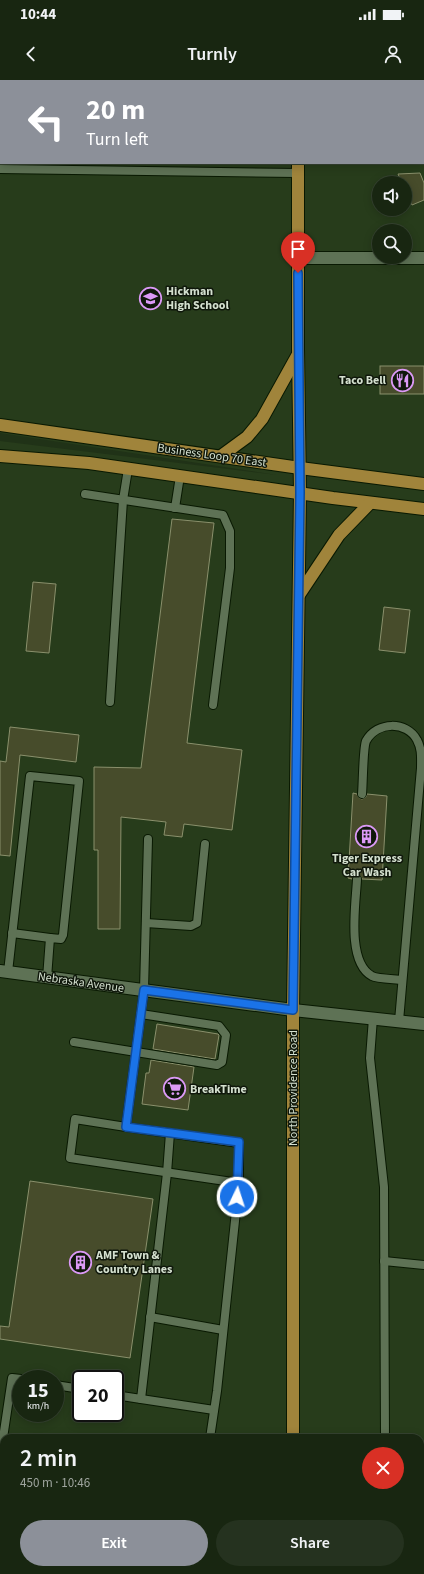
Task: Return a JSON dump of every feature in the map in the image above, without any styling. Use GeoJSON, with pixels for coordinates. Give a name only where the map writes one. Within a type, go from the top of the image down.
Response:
{"type":"FeatureCollection","features":[{"type":"Feature","properties":{"kind":"main road","name":"North Providence Road"},"geometry":{"type":"LineString","coordinates":[[293,1434],[293,1010],[300,493],[298,168]]}},
{"type":"Feature","properties":{"kind":"main road"},"geometry":{"type":"LineString","coordinates":[[221,456],[247,436],[262,419],[298,355]]}},
{"type":"Feature","properties":{"kind":"main road","name":"Business Loop 70 East"},"geometry":{"type":"LineString","coordinates":[[0,425],[300,468],[424,484]]}},
{"type":"Feature","properties":{"kind":"main road"},"geometry":{"type":"LineString","coordinates":[[0,456],[89,463],[370,503],[424,509]]}},
{"type":"Feature","properties":{"kind":"main road"},"geometry":{"type":"LineString","coordinates":[[298,594],[339,535],[370,503]]}},
{"type":"Feature","properties":{"kind":"street"},"geometry":{"type":"LineString","coordinates":[[298,258],[424,258]]}},
{"type":"Feature","properties":{"kind":"street","name":"Nebraska Avenue"},"geometry":{"type":"LineString","coordinates":[[4,972],[293,1010],[424,1024]]}},
{"type":"Feature","properties":{"kind":"lane"},"geometry":{"type":"LineString","coordinates":[[0,169],[230,172],[298,168]]}},
{"type":"Feature","properties":{"kind":"lane"},"geometry":{"type":"LineString","coordinates":[[110,702],[123,500],[128,469]]}},
{"type":"Feature","properties":{"kind":"lane"},"geometry":{"type":"LineString","coordinates":[[175,508],[180,476]]}},
{"type":"Feature","properties":{"kind":"lane"},"geometry":{"type":"LineString","coordinates":[[84,494],[223,515],[230,531],[230,568],[213,705]]}},
{"type":"Feature","properties":{"kind":"lane"},"geometry":{"type":"LineString","coordinates":[[362,794],[365,743],[372,732],[381,727],[396,726],[407,730],[417,738],[421,750],[420,818],[402,980],[399,1021]]}},
{"type":"Feature","properties":{"kind":"lane"},"geometry":{"type":"LineString","coordinates":[[4,972],[12,933],[30,776],[79,781],[64,935],[61,939],[12,933]]}},
{"type":"Feature","properties":{"kind":"lane"},"geometry":{"type":"LineString","coordinates":[[126,1127],[144,990],[148,839]]}},
{"type":"Feature","properties":{"kind":"lane"},"geometry":{"type":"LineString","coordinates":[[146,923],[191,926],[197,923],[205,844]]}},
{"type":"Feature","properties":{"kind":"lane"},"geometry":{"type":"LineString","coordinates":[[357,879],[354,944],[360,965],[372,976],[402,980]]}},
{"type":"Feature","properties":{"kind":"lane"},"geometry":{"type":"LineString","coordinates":[[47,978],[50,938]]}},
{"type":"Feature","properties":{"kind":"lane"},"geometry":{"type":"LineString","coordinates":[[74,1042],[136,1052],[194,1059],[217,1065],[222,1062],[226,1035],[219,1026],[199,1027],[173,1023],[141,1014]]}},
{"type":"Feature","properties":{"kind":"lane"},"geometry":{"type":"LineString","coordinates":[[373,1018],[370,1058],[384,1187],[385,1434]]}},
{"type":"Feature","properties":{"kind":"lane"},"geometry":{"type":"LineString","coordinates":[[211,1434],[239,1184],[239,1142],[75,1119],[70,1158],[239,1184]]}},
{"type":"Feature","properties":{"kind":"lane"},"geometry":{"type":"LineString","coordinates":[[141,1399],[167,1173],[170,1133]]}},
{"type":"Feature","properties":{"kind":"lane"},"geometry":{"type":"LineString","coordinates":[[384,1261],[424,1265]]}},
{"type":"Feature","properties":{"kind":"lane"},"geometry":{"type":"LineString","coordinates":[[150,1317],[223,1330]]}},
{"type":"Feature","properties":{"kind":"lane"},"geometry":{"type":"LineString","coordinates":[[4,1434],[12,1378]]}},
{"type":"Feature","properties":{"kind":"lane"},"geometry":{"type":"LineString","coordinates":[[124,1396],[214,1410]]}},
{"type":"Feature","properties":{"kind":"shaded area"},"geometry":{"type":"Polygon","coordinates":[[[0,164],[424,164],[424,1434],[0,1434],[0,441],[277,475],[0,433],[0,164]]]}},
{"type":"Feature","properties":{"kind":"building"},"geometry":{"type":"Polygon","coordinates":[[[420,173],[424,183],[424,200],[412,205],[412,176],[399,176],[398,174],[420,173]]]}},
{"type":"Feature","properties":{"kind":"building","name":"Taco Bell"},"geometry":{"type":"Polygon","coordinates":[[[380,366],[424,366],[424,394],[380,394],[380,366]]]}},
{"type":"Feature","properties":{"kind":"building"},"geometry":{"type":"Polygon","coordinates":[[[172,519],[214,523],[187,743],[242,750],[232,830],[184,824],[182,837],[164,835],[166,822],[121,817],[120,929],[98,929],[98,850],[94,850],[94,767],[141,768],[172,519]]]}},
{"type":"Feature","properties":{"kind":"building"},"geometry":{"type":"Polygon","coordinates":[[[33,582],[56,584],[49,653],[26,651],[33,582]]]}},
{"type":"Feature","properties":{"kind":"building"},"geometry":{"type":"Polygon","coordinates":[[[384,607],[410,610],[405,653],[379,650],[384,607]]]}},
{"type":"Feature","properties":{"kind":"building"},"geometry":{"type":"Polygon","coordinates":[[[10,727],[79,735],[76,762],[20,755],[10,856],[0,855],[0,761],[6,762],[10,727]]]}},
{"type":"Feature","properties":{"kind":"building","name":"Tiger Express Car Wash"},"geometry":{"type":"Polygon","coordinates":[[[353,793],[357,794],[359,798],[362,799],[366,797],[367,794],[387,796],[382,880],[362,879],[360,875],[357,874],[353,876],[352,879],[348,878],[353,793]]]}},
{"type":"Feature","properties":{"kind":"building"},"geometry":{"type":"Polygon","coordinates":[[[157,1024],[218,1034],[215,1059],[153,1049],[157,1024]]]}},
{"type":"Feature","properties":{"kind":"building"},"geometry":{"type":"Polygon","coordinates":[[[151,1060],[194,1067],[188,1110],[142,1104],[146,1073],[149,1073],[151,1060]]]}},
{"type":"Feature","properties":{"kind":"building","name":"AMF Town & Country Lanes"},"geometry":{"type":"Polygon","coordinates":[[[30,1181],[153,1199],[130,1358],[0,1339],[0,1326],[9,1327],[30,1181]]]}},
{"type":"Feature","properties":{"kind":"place","name":"Hickman High School"},"geometry":{"type":"Point","coordinates":[150,298]}},
{"type":"Feature","properties":{"kind":"place","name":"Taco Bell"},"geometry":{"type":"Point","coordinates":[402,380]}},
{"type":"Feature","properties":{"kind":"place","name":"Tiger Express Car Wash"},"geometry":{"type":"Point","coordinates":[367,837]}},
{"type":"Feature","properties":{"kind":"place","name":"BreakTime"},"geometry":{"type":"Point","coordinates":[174,1089]}},
{"type":"Feature","properties":{"kind":"place","name":"AMF Town & Country Lanes"},"geometry":{"type":"Point","coordinates":[81,1262]}},
{"type":"Feature","properties":{"kind":"route"},"geometry":{"type":"LineString","coordinates":[[237,1197],[239,1184],[239,1142],[126,1127],[144,990],[293,1010],[300,493],[298,273]]}}]}
